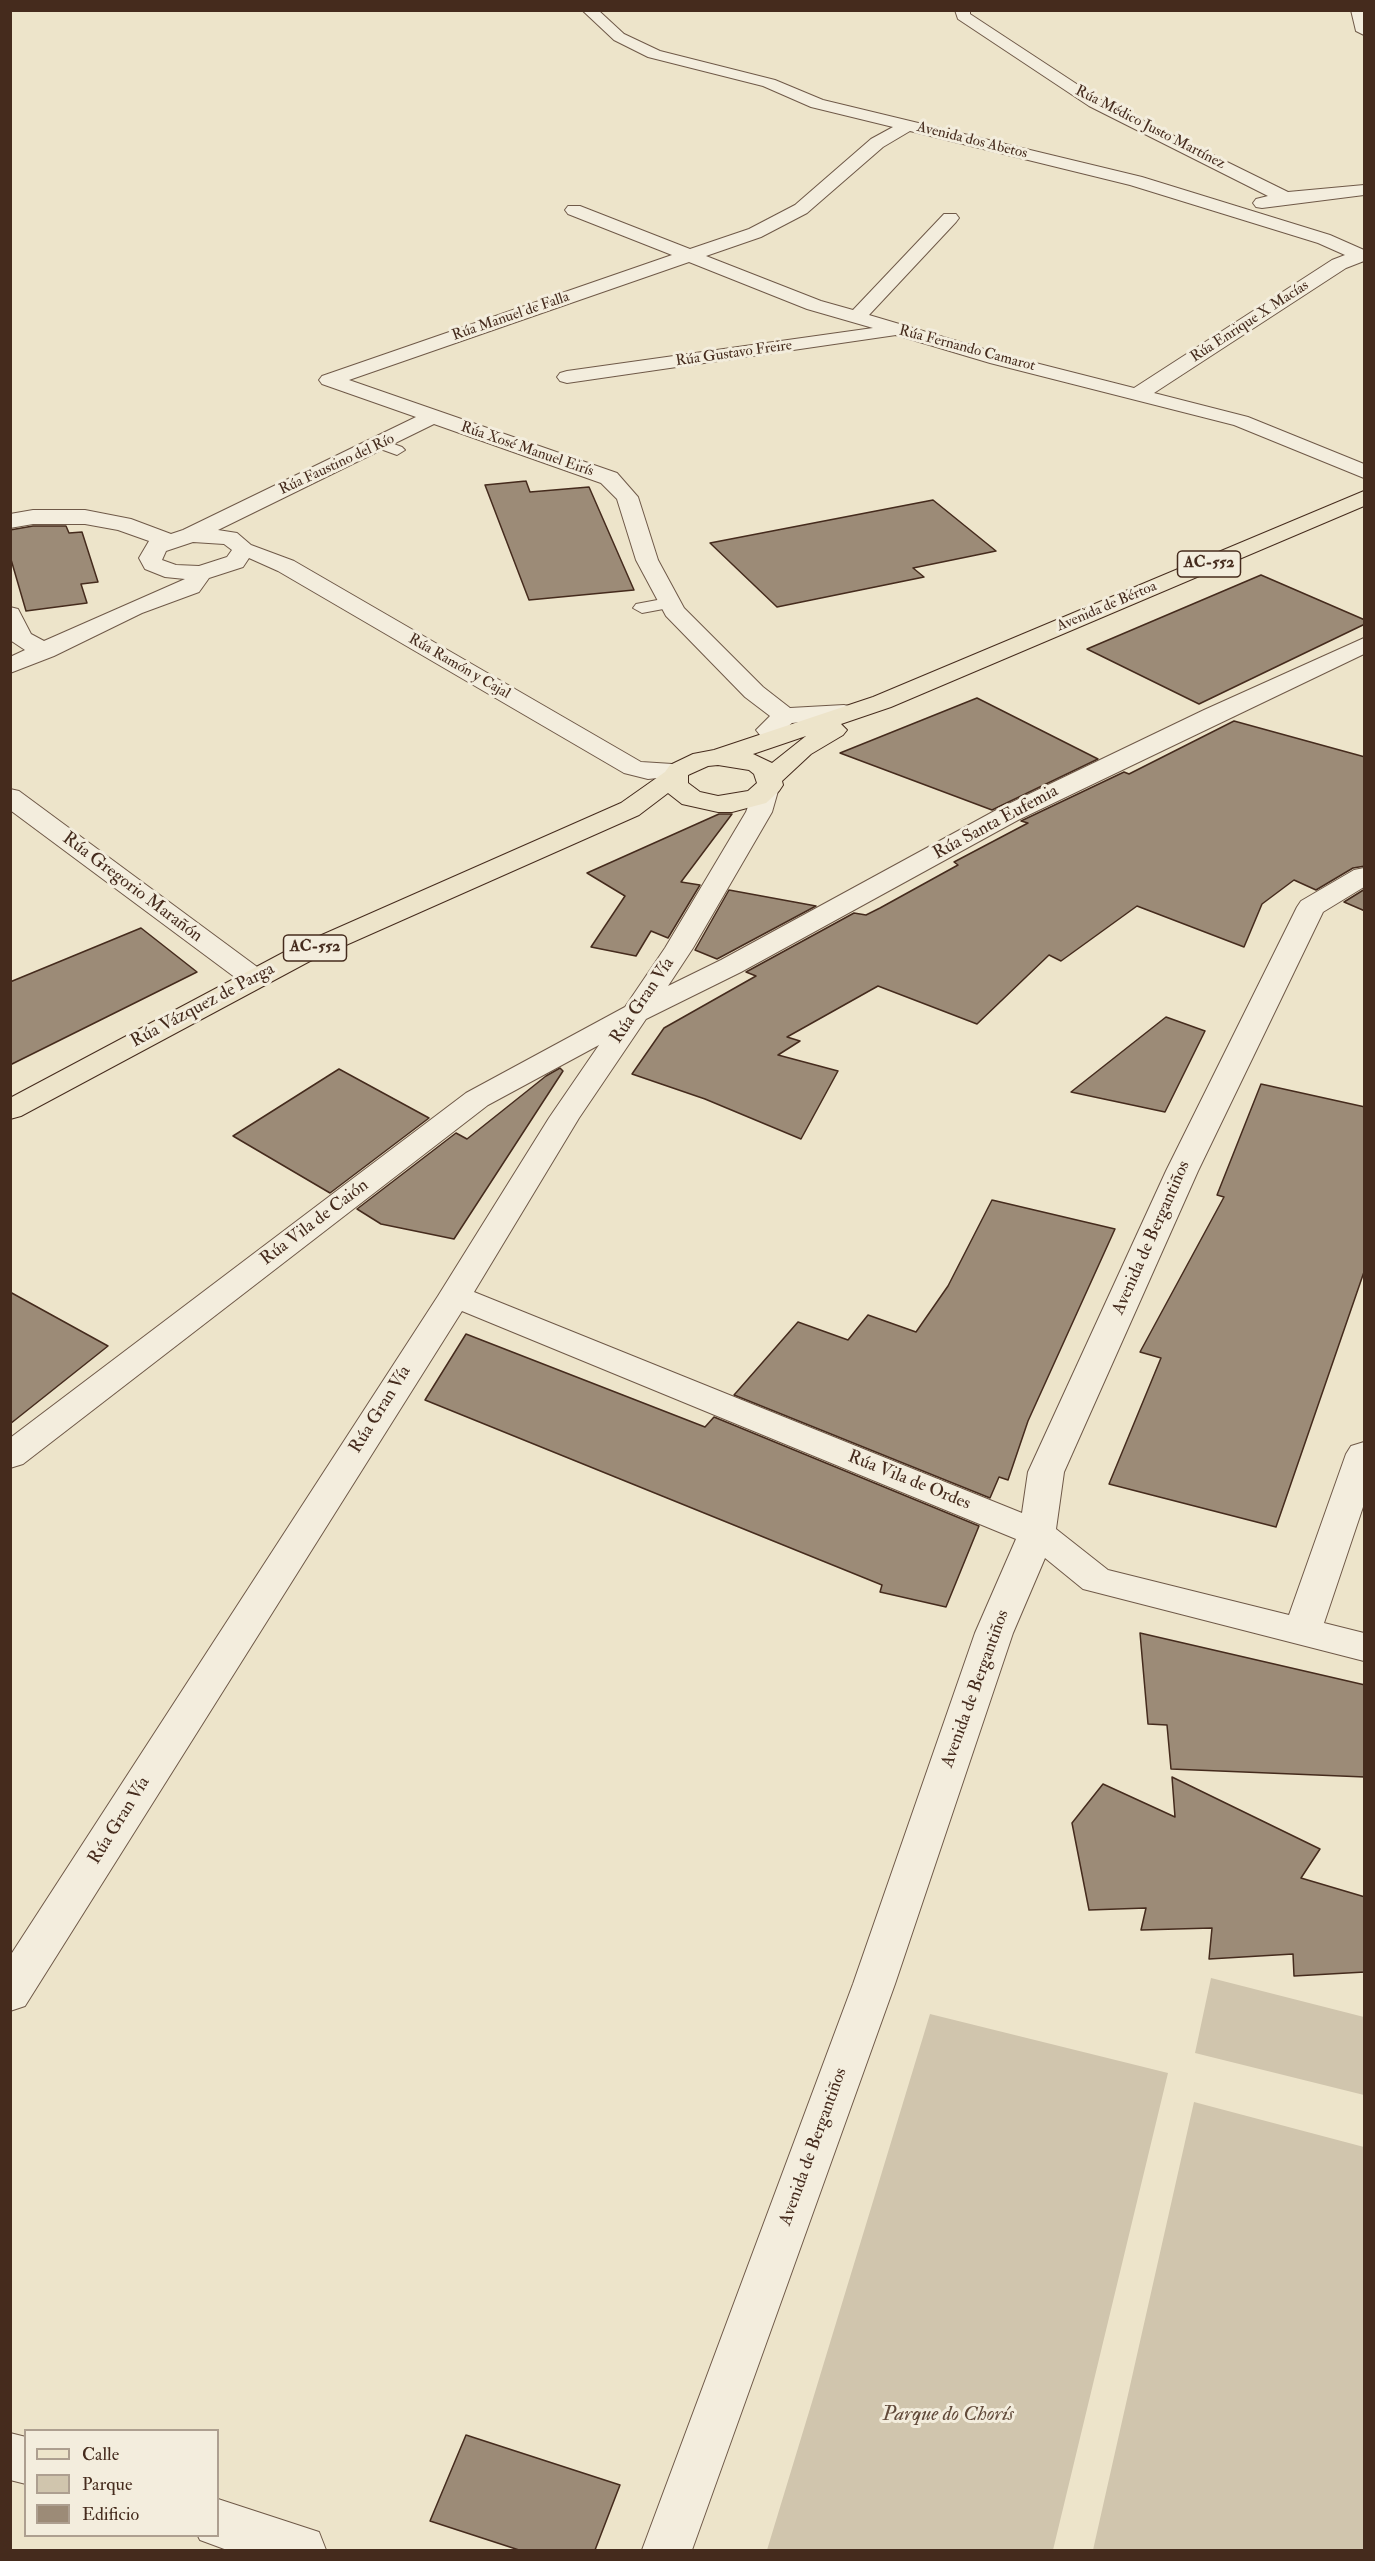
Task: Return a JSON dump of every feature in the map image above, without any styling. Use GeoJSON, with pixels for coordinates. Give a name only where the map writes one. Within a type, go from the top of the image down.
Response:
{"type":"FeatureCollection","features":[{"type":"Feature","properties":{"kind":"main road","name":"Avenida de Bértoa"},"geometry":{"type":"LineString","coordinates":[[767,784],[802,748],[882,702],[1365,498]]}},
{"type":"Feature","properties":{"kind":"main road","name":"Avenida de Bértoa"},"geometry":{"type":"LineString","coordinates":[[718,757],[844,712],[882,702]]}},
{"type":"Feature","properties":{"kind":"main road","name":"AC-552"},"geometry":{"type":"LineString","coordinates":[[676,774],[702,759],[718,757],[747,760],[766,771],[767,784],[746,801],[711,803]]}},
{"type":"Feature","properties":{"kind":"main road"},"geometry":{"type":"LineString","coordinates":[[676,774],[675,786],[681,793],[711,803]]}},
{"type":"Feature","properties":{"kind":"main road","name":"Rúa Vázquez de Parga"},"geometry":{"type":"LineString","coordinates":[[11,1108],[254,978],[343,935],[630,809],[676,774]]}},
{"type":"Feature","properties":{"kind":"main road","name":"Rúa Vázquez de Parga"},"geometry":{"type":"LineString","coordinates":[[630,809],[711,803]]}},
{"type":"Feature","properties":{"kind":"street","name":"Avenida dos Abetos"},"geometry":{"type":"LineString","coordinates":[[589,10],[619,37],[654,54],[769,83],[817,104],[1136,181],[1324,239],[1364,256]]}},
{"type":"Feature","properties":{"kind":"street","name":"Rúa Médico Justo Martínez"},"geometry":{"type":"LineString","coordinates":[[962,10],[963,16],[1095,103],[1285,198]]}},
{"type":"Feature","properties":{"kind":"street"},"geometry":{"type":"LineString","coordinates":[[1358,10],[1365,31]]}},
{"type":"Feature","properties":{"kind":"street","name":"Rúa Manuel de Falla"},"geometry":{"type":"LineString","coordinates":[[329,380],[755,233],[801,209],[877,143],[909,125]]}},
{"type":"Feature","properties":{"kind":"street"},"geometry":{"type":"LineString","coordinates":[[1234,210],[1285,198],[1365,190]]}},
{"type":"Feature","properties":{"kind":"street","name":"Rúa Fernando Camarot"},"geometry":{"type":"LineString","coordinates":[[574,210],[814,305],[997,359],[1140,393],[1241,421],[1365,472]]}},
{"type":"Feature","properties":{"kind":"street"},"geometry":{"type":"LineString","coordinates":[[856,318],[950,218]]}},
{"type":"Feature","properties":{"kind":"street","name":"Rúa Enrique X Macías"},"geometry":{"type":"LineString","coordinates":[[1140,393],[1339,264],[1364,256]]}},
{"type":"Feature","properties":{"kind":"street","name":"Rúa Gustavo Freire"},"geometry":{"type":"LineString","coordinates":[[567,377],[901,331]]}},
{"type":"Feature","properties":{"kind":"street","name":"Rúa Xosé Manuel Eirís"},"geometry":{"type":"LineString","coordinates":[[329,380],[609,478],[627,497],[647,561],[668,603],[745,683],[785,716]]}},
{"type":"Feature","properties":{"kind":"street","name":"Rúa Faustino del Río"},"geometry":{"type":"LineString","coordinates":[[191,535],[210,524],[389,447],[430,417]]}},
{"type":"Feature","properties":{"kind":"street"},"geometry":{"type":"LineString","coordinates":[[191,535],[167,540],[157,546],[150,558],[161,569],[187,574],[201,573],[235,562],[236,544],[228,529],[243,510]]}},
{"type":"Feature","properties":{"kind":"street"},"geometry":{"type":"LineString","coordinates":[[10,521],[33,517],[85,517],[123,524],[167,540]]}},
{"type":"Feature","properties":{"kind":"street","name":"Rúa Ramón y Cajal"},"geometry":{"type":"LineString","coordinates":[[191,535],[236,544],[286,566],[633,768],[676,774]]}},
{"type":"Feature","properties":{"kind":"street"},"geometry":{"type":"LineString","coordinates":[[134,608],[161,569]]}},
{"type":"Feature","properties":{"kind":"street"},"geometry":{"type":"LineString","coordinates":[[10,666],[134,608],[191,587],[201,573]]}},
{"type":"Feature","properties":{"kind":"street"},"geometry":{"type":"LineString","coordinates":[[10,614],[21,638],[45,651]]}},
{"type":"Feature","properties":{"kind":"street","name":"Rúa Santa Eufemia"},"geometry":{"type":"LineString","coordinates":[[635,1013],[731,966],[1009,814],[1213,715],[1365,645]]}},
{"type":"Feature","properties":{"kind":"street"},"geometry":{"type":"LineString","coordinates":[[760,741],[785,716],[844,712]]}},
{"type":"Feature","properties":{"kind":"street","name":"Rúa Gran Vía"},"geometry":{"type":"LineString","coordinates":[[10,1993],[455,1296],[564,1118],[679,948],[759,812],[767,784]]}},
{"type":"Feature","properties":{"kind":"street","name":"Rúa Gregorio Marañón"},"geometry":{"type":"LineString","coordinates":[[10,797],[254,978]]}},
{"type":"Feature","properties":{"kind":"street"},"geometry":{"type":"LineString","coordinates":[[711,803],[750,827]]}},
{"type":"Feature","properties":{"kind":"street","name":"Avenida de Bergantiños"},"geometry":{"type":"LineString","coordinates":[[667,2550],[874,1984],[994,1634],[1037,1533],[1046,1472],[1182,1171],[1311,907],[1365,876]]}},
{"type":"Feature","properties":{"kind":"street","name":"Rúa Vila de Caión"},"geometry":{"type":"LineString","coordinates":[[10,1456],[477,1099],[635,1013]]}},
{"type":"Feature","properties":{"kind":"street","name":"Rúa Vila de Ordes"},"geometry":{"type":"LineString","coordinates":[[455,1296],[1037,1533],[1096,1580],[1303,1629],[1365,1647]]}},
{"type":"Feature","properties":{"kind":"street"},"geometry":{"type":"LineString","coordinates":[[1303,1629],[1365,1454]]}},
{"type":"Feature","properties":{"kind":"street"},"geometry":{"type":"LineString","coordinates":[[219,2523],[301,2550]]}},
{"type":"Feature","properties":{"kind":"lane"},"geometry":{"type":"LineString","coordinates":[[642,608],[668,603]]}},
{"type":"Feature","properties":{"kind":"green space"},"geometry":{"type":"Polygon","coordinates":[[[1211,1978],[1364,2017],[1364,2095],[1195,2053],[1211,1978]]]}},
{"type":"Feature","properties":{"kind":"green space","name":"Parque do Chorís"},"geometry":{"type":"Polygon","coordinates":[[[930,2014],[1168,2073],[1053,2550],[767,2550],[930,2014]]]}},
{"type":"Feature","properties":{"kind":"green space"},"geometry":{"type":"Polygon","coordinates":[[[1194,2102],[1364,2147],[1364,2550],[1093,2550],[1194,2102]]]}},
{"type":"Feature","properties":{"kind":"building"},"geometry":{"type":"Polygon","coordinates":[[[526,481],[530,492],[589,487],[634,590],[529,600],[485,485],[526,481]]]}},
{"type":"Feature","properties":{"kind":"building"},"geometry":{"type":"Polygon","coordinates":[[[933,500],[996,551],[913,568],[924,577],[777,607],[710,543],[933,500]]]}},
{"type":"Feature","properties":{"kind":"building"},"geometry":{"type":"Polygon","coordinates":[[[33,526],[66,526],[69,533],[82,532],[98,582],[81,584],[87,603],[26,611],[10,556],[10,530],[33,526]]]}},
{"type":"Feature","properties":{"kind":"building"},"geometry":{"type":"Polygon","coordinates":[[[1261,575],[1365,620],[1365,624],[1199,704],[1087,649],[1261,575]]]}},
{"type":"Feature","properties":{"kind":"building"},"geometry":{"type":"Polygon","coordinates":[[[977,698],[1098,759],[992,810],[840,753],[977,698]]]}},
{"type":"Feature","properties":{"kind":"building"},"geometry":{"type":"Polygon","coordinates":[[[1234,721],[1365,757],[1365,866],[1353,868],[1316,890],[1294,880],[1262,904],[1244,947],[1137,906],[1061,961],[1049,955],[977,1024],[878,986],[787,1037],[800,1041],[778,1055],[838,1071],[801,1139],[705,1099],[632,1074],[664,1028],[756,976],[746,972],[854,913],[866,915],[880,908],[958,865],[954,862],[1028,823],[1021,821],[1124,772],[1129,774],[1234,721]]]}},
{"type":"Feature","properties":{"kind":"building"},"geometry":{"type":"Polygon","coordinates":[[[719,814],[732,814],[681,882],[700,885],[668,938],[651,931],[636,956],[591,947],[625,896],[587,873],[719,814]]]}},
{"type":"Feature","properties":{"kind":"building"},"geometry":{"type":"Polygon","coordinates":[[[1365,889],[1365,911],[1344,902],[1365,889]]]}},
{"type":"Feature","properties":{"kind":"building"},"geometry":{"type":"Polygon","coordinates":[[[729,890],[816,906],[717,959],[695,950],[729,890]]]}},
{"type":"Feature","properties":{"kind":"building"},"geometry":{"type":"Polygon","coordinates":[[[141,928],[197,972],[10,1065],[10,982],[141,928]]]}},
{"type":"Feature","properties":{"kind":"building"},"geometry":{"type":"Polygon","coordinates":[[[1166,1017],[1205,1031],[1165,1112],[1071,1092],[1166,1017]]]}},
{"type":"Feature","properties":{"kind":"building"},"geometry":{"type":"Polygon","coordinates":[[[560,1068],[563,1071],[454,1239],[381,1224],[357,1209],[456,1133],[467,1139],[546,1076],[560,1068]]]}},
{"type":"Feature","properties":{"kind":"building"},"geometry":{"type":"Polygon","coordinates":[[[339,1069],[429,1118],[330,1193],[233,1136],[339,1069]]]}},
{"type":"Feature","properties":{"kind":"building"},"geometry":{"type":"Polygon","coordinates":[[[1261,1084],[1365,1107],[1365,1269],[1276,1527],[1109,1484],[1161,1358],[1140,1352],[1224,1197],[1217,1195],[1261,1084]]]}},
{"type":"Feature","properties":{"kind":"building"},"geometry":{"type":"Polygon","coordinates":[[[992,1200],[1115,1229],[1028,1421],[1008,1480],[999,1477],[990,1498],[734,1395],[798,1322],[848,1340],[868,1315],[916,1332],[948,1286],[992,1200]]]}},
{"type":"Feature","properties":{"kind":"building"},"geometry":{"type":"Polygon","coordinates":[[[10,1292],[108,1346],[10,1424],[10,1292]]]}},
{"type":"Feature","properties":{"kind":"building"},"geometry":{"type":"Polygon","coordinates":[[[466,1334],[705,1427],[714,1417],[979,1526],[946,1607],[880,1592],[882,1585],[425,1400],[466,1334]]]}},
{"type":"Feature","properties":{"kind":"building"},"geometry":{"type":"Polygon","coordinates":[[[1140,1633],[1365,1685],[1365,1777],[1171,1769],[1167,1725],[1148,1724],[1140,1633]]]}},
{"type":"Feature","properties":{"kind":"building"},"geometry":{"type":"Polygon","coordinates":[[[1172,1777],[1320,1849],[1301,1878],[1365,1897],[1365,1972],[1294,1976],[1293,1954],[1209,1959],[1212,1928],[1141,1930],[1146,1908],[1089,1910],[1072,1823],[1103,1784],[1175,1817],[1172,1777]]]}},
{"type":"Feature","properties":{"kind":"building"},"geometry":{"type":"Polygon","coordinates":[[[466,2435],[620,2485],[595,2550],[519,2550],[430,2521],[466,2435]]]}}]}
